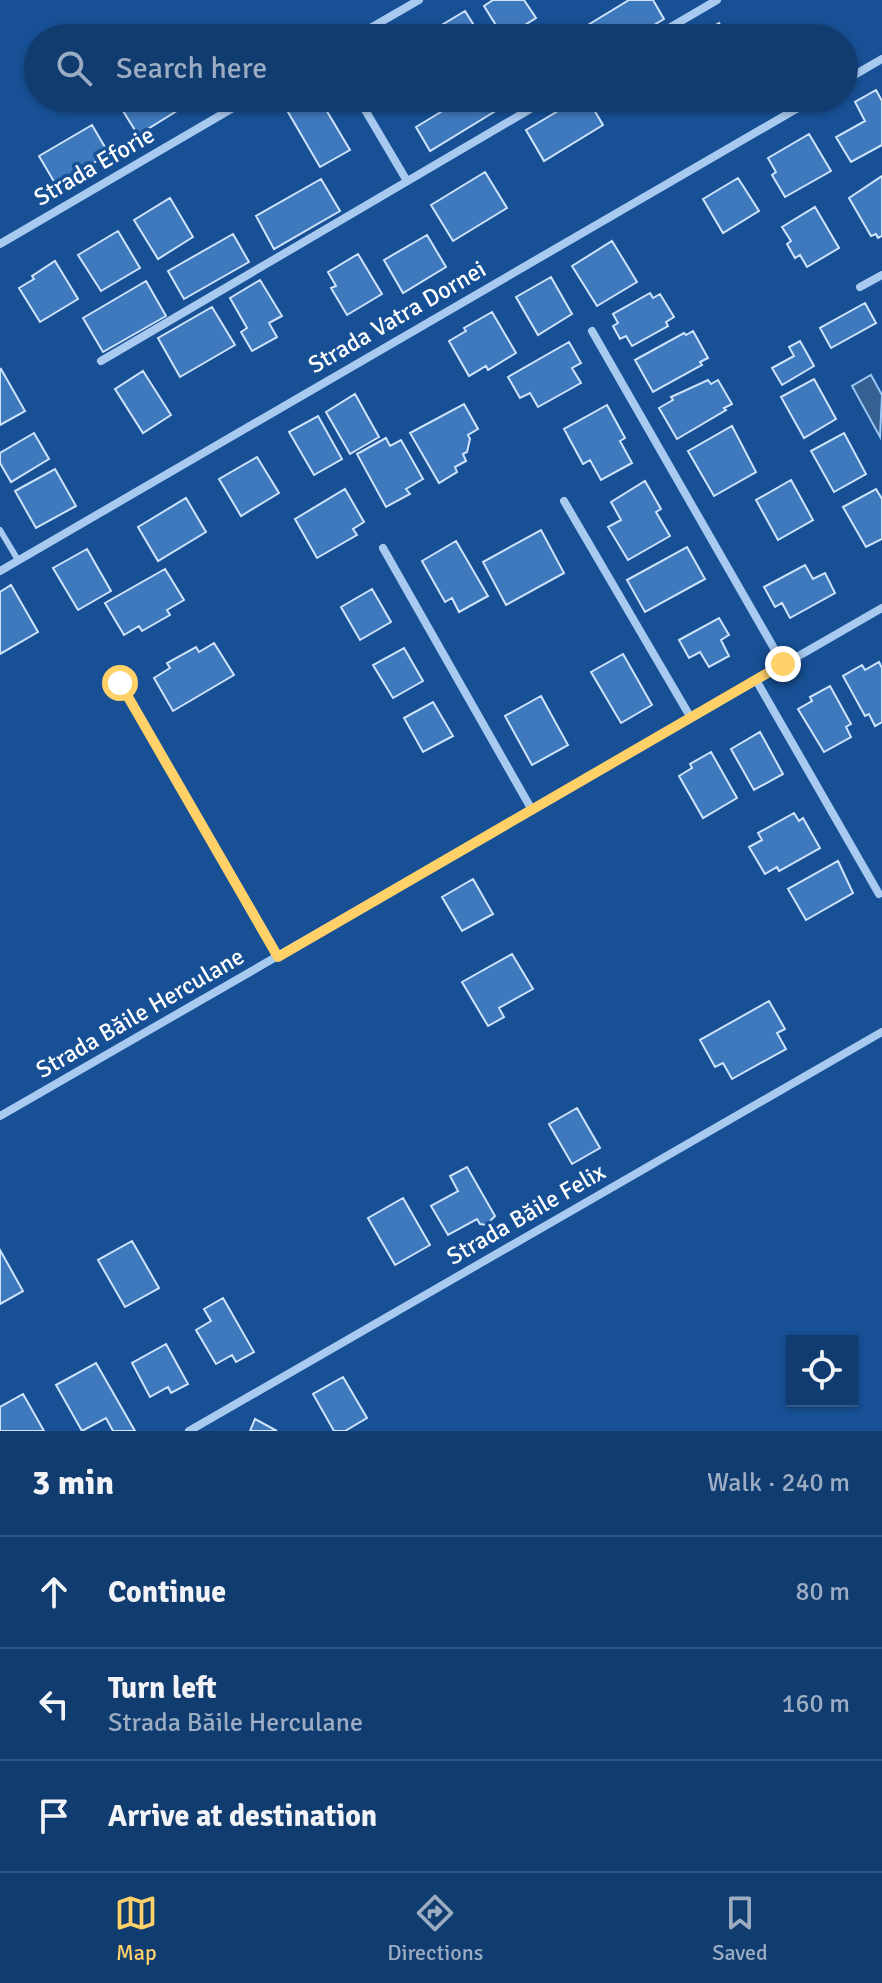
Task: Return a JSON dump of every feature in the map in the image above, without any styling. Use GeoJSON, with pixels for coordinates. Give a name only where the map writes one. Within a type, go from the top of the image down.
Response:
{"type":"FeatureCollection","features":[{"type":"Feature","properties":{"kind":"street"},"geometry":{"type":"LineString","coordinates":[[377,24],[419,0]]}},
{"type":"Feature","properties":{"kind":"street"},"geometry":{"type":"LineString","coordinates":[[676,24],[717,0]]}},
{"type":"Feature","properties":{"kind":"street"},"geometry":{"type":"LineString","coordinates":[[858,73],[882,59]]}},
{"type":"Feature","properties":{"kind":"street","name":"Strada Eforie"},"geometry":{"type":"LineString","coordinates":[[0,244],[226,112]]}},
{"type":"Feature","properties":{"kind":"street"},"geometry":{"type":"LineString","coordinates":[[366,112],[407,181]]}},
{"type":"Feature","properties":{"kind":"street"},"geometry":{"type":"LineString","coordinates":[[101,361],[525,112]]}},
{"type":"Feature","properties":{"kind":"street","name":"Strada Vatra Dornei"},"geometry":{"type":"LineString","coordinates":[[0,571],[791,112]]}},
{"type":"Feature","properties":{"kind":"street"},"geometry":{"type":"LineString","coordinates":[[860,287],[882,275]]}},
{"type":"Feature","properties":{"kind":"street"},"geometry":{"type":"LineString","coordinates":[[592,331],[783,664]]}},
{"type":"Feature","properties":{"kind":"street"},"geometry":{"type":"LineString","coordinates":[[564,501],[691,718]]}},
{"type":"Feature","properties":{"kind":"street"},"geometry":{"type":"LineString","coordinates":[[383,548],[532,810]]}},
{"type":"Feature","properties":{"kind":"street","name":"Strada Băile Herculane"},"geometry":{"type":"LineString","coordinates":[[0,1116],[882,608]]}},
{"type":"Feature","properties":{"kind":"street"},"geometry":{"type":"LineString","coordinates":[[756,680],[879,894]]}},
{"type":"Feature","properties":{"kind":"street"},"geometry":{"type":"LineString","coordinates":[[120,683],[278,957]]}},
{"type":"Feature","properties":{"kind":"street","name":"Strada Băile Felix"},"geometry":{"type":"LineString","coordinates":[[189,1431],[882,1032]]}},
{"type":"Feature","properties":{"kind":"lane"},"geometry":{"type":"LineString","coordinates":[[0,530],[18,560]]}},
{"type":"Feature","properties":{"kind":"water"},"geometry":{"type":"Polygon","coordinates":[[[871,375],[882,395],[880,437],[852,386],[871,375]]]}},
{"type":"Feature","properties":{"kind":"building"},"geometry":{"type":"Polygon","coordinates":[[[493,0],[524,0],[536,18],[526,24],[495,24],[484,6],[493,0]]]}},
{"type":"Feature","properties":{"kind":"building"},"geometry":{"type":"Polygon","coordinates":[[[629,0],[653,0],[664,19],[656,24],[590,24],[629,0]]]}},
{"type":"Feature","properties":{"kind":"building"},"geometry":{"type":"Polygon","coordinates":[[[465,11],[473,24],[443,24],[465,11]]]}},
{"type":"Feature","properties":{"kind":"building"},"geometry":{"type":"Polygon","coordinates":[[[876,90],[882,101],[882,145],[851,162],[836,137],[865,121],[858,100],[876,90]]]}},
{"type":"Feature","properties":{"kind":"building"},"geometry":{"type":"Polygon","coordinates":[[[124,112],[175,112],[138,135],[124,112]]]}},
{"type":"Feature","properties":{"kind":"building"},"geometry":{"type":"Polygon","coordinates":[[[288,112],[327,112],[350,150],[320,167],[288,112]]]}},
{"type":"Feature","properties":{"kind":"building"},"geometry":{"type":"Polygon","coordinates":[[[441,112],[494,112],[430,151],[416,127],[441,112]]]}},
{"type":"Feature","properties":{"kind":"building"},"geometry":{"type":"Polygon","coordinates":[[[556,112],[595,112],[603,125],[544,161],[526,130],[556,112]]]}},
{"type":"Feature","properties":{"kind":"building"},"geometry":{"type":"Polygon","coordinates":[[[92,125],[109,154],[56,185],[39,156],[92,125]]]}},
{"type":"Feature","properties":{"kind":"building"},"geometry":{"type":"Polygon","coordinates":[[[809,134],[831,171],[785,197],[772,175],[776,172],[768,158],[809,134]]]}},
{"type":"Feature","properties":{"kind":"building"},"geometry":{"type":"Polygon","coordinates":[[[485,172],[507,208],[453,241],[431,205],[485,172]]]}},
{"type":"Feature","properties":{"kind":"building"},"geometry":{"type":"Polygon","coordinates":[[[882,176],[882,236],[878,238],[876,234],[871,236],[849,198],[882,176]]]}},
{"type":"Feature","properties":{"kind":"building"},"geometry":{"type":"Polygon","coordinates":[[[738,178],[759,211],[723,233],[703,199],[738,178]]]}},
{"type":"Feature","properties":{"kind":"building"},"geometry":{"type":"Polygon","coordinates":[[[321,179],[340,211],[274,249],[256,216],[321,179]]]}},
{"type":"Feature","properties":{"kind":"building"},"geometry":{"type":"Polygon","coordinates":[[[170,198],[193,237],[158,259],[134,220],[170,198]]]}},
{"type":"Feature","properties":{"kind":"building"},"geometry":{"type":"Polygon","coordinates":[[[815,207],[839,248],[807,267],[800,255],[795,258],[787,244],[791,241],[782,227],[815,207]]]}},
{"type":"Feature","properties":{"kind":"building"},"geometry":{"type":"Polygon","coordinates":[[[118,231],[140,268],[101,291],[78,255],[118,231]]]}},
{"type":"Feature","properties":{"kind":"building"},"geometry":{"type":"Polygon","coordinates":[[[233,234],[249,262],[184,299],[168,271],[233,234]]]}},
{"type":"Feature","properties":{"kind":"building"},"geometry":{"type":"Polygon","coordinates":[[[427,235],[446,267],[403,293],[384,260],[427,235]]]}},
{"type":"Feature","properties":{"kind":"building"},"geometry":{"type":"Polygon","coordinates":[[[612,241],[637,282],[597,306],[572,266],[612,241]]]}},
{"type":"Feature","properties":{"kind":"building"},"geometry":{"type":"Polygon","coordinates":[[[358,254],[382,294],[347,315],[331,288],[336,286],[328,272],[358,254]]]}},
{"type":"Feature","properties":{"kind":"building"},"geometry":{"type":"Polygon","coordinates":[[[55,261],[78,299],[40,322],[19,288],[55,261]]]}},
{"type":"Feature","properties":{"kind":"building"},"geometry":{"type":"Polygon","coordinates":[[[551,277],[572,314],[538,335],[516,297],[551,277]]]}},
{"type":"Feature","properties":{"kind":"building"},"geometry":{"type":"Polygon","coordinates":[[[260,280],[282,316],[269,323],[277,337],[252,351],[241,332],[247,328],[230,298],[260,280]]]}},
{"type":"Feature","properties":{"kind":"building"},"geometry":{"type":"Polygon","coordinates":[[[146,281],[166,316],[103,352],[83,318],[146,281]]]}},
{"type":"Feature","properties":{"kind":"building"},"geometry":{"type":"Polygon","coordinates":[[[650,293],[653,298],[660,294],[674,317],[666,322],[668,326],[632,346],[626,336],[620,339],[613,326],[618,323],[613,314],[650,293]]]}},
{"type":"Feature","properties":{"kind":"building"},"geometry":{"type":"Polygon","coordinates":[[[865,303],[876,323],[831,348],[820,328],[865,303]]]}},
{"type":"Feature","properties":{"kind":"building"},"geometry":{"type":"Polygon","coordinates":[[[212,307],[235,345],[180,377],[158,338],[212,307]]]}},
{"type":"Feature","properties":{"kind":"building"},"geometry":{"type":"Polygon","coordinates":[[[492,312],[516,353],[488,370],[486,366],[469,376],[449,341],[492,312]]]}},
{"type":"Feature","properties":{"kind":"building"},"geometry":{"type":"Polygon","coordinates":[[[693,331],[708,358],[700,362],[702,365],[653,392],[635,360],[693,331]]]}},
{"type":"Feature","properties":{"kind":"building"},"geometry":{"type":"Polygon","coordinates":[[[800,341],[814,366],[782,385],[772,368],[794,356],[789,347],[800,341]]]}},
{"type":"Feature","properties":{"kind":"building"},"geometry":{"type":"Polygon","coordinates":[[[569,342],[581,363],[572,368],[581,383],[538,407],[530,393],[520,398],[508,377],[569,342]]]}},
{"type":"Feature","properties":{"kind":"building"},"geometry":{"type":"Polygon","coordinates":[[[0,370],[25,411],[0,425],[0,370]]]}},
{"type":"Feature","properties":{"kind":"building"},"geometry":{"type":"Polygon","coordinates":[[[143,371],[171,415],[143,433],[115,389],[143,371]]]}},
{"type":"Feature","properties":{"kind":"building"},"geometry":{"type":"Polygon","coordinates":[[[814,379],[836,419],[804,438],[781,397],[814,379]]]}},
{"type":"Feature","properties":{"kind":"building"},"geometry":{"type":"Polygon","coordinates":[[[708,380],[711,384],[718,380],[732,404],[677,439],[659,408],[673,400],[671,397],[708,380]]]}},
{"type":"Feature","properties":{"kind":"building"},"geometry":{"type":"Polygon","coordinates":[[[355,394],[379,437],[350,454],[326,412],[355,394]]]}},
{"type":"Feature","properties":{"kind":"building"},"geometry":{"type":"Polygon","coordinates":[[[464,404],[478,429],[468,435],[467,452],[463,454],[466,461],[455,467],[457,472],[439,483],[410,433],[464,404]]]}},
{"type":"Feature","properties":{"kind":"building"},"geometry":{"type":"Polygon","coordinates":[[[607,405],[625,438],[620,441],[632,463],[601,480],[590,460],[583,464],[564,429],[607,405]]]}},
{"type":"Feature","properties":{"kind":"building"},"geometry":{"type":"Polygon","coordinates":[[[318,416],[342,459],[314,475],[289,432],[318,416]]]}},
{"type":"Feature","properties":{"kind":"building"},"geometry":{"type":"Polygon","coordinates":[[[732,426],[756,472],[714,496],[688,451],[732,426]]]}},
{"type":"Feature","properties":{"kind":"building"},"geometry":{"type":"Polygon","coordinates":[[[34,433],[49,459],[11,482],[0,463],[0,453],[34,433]]]}},
{"type":"Feature","properties":{"kind":"building"},"geometry":{"type":"Polygon","coordinates":[[[844,433],[866,474],[834,492],[811,451],[844,433]]]}},
{"type":"Feature","properties":{"kind":"building"},"geometry":{"type":"Polygon","coordinates":[[[386,438],[390,446],[401,440],[423,479],[406,489],[410,494],[386,507],[357,454],[386,438]]]}},
{"type":"Feature","properties":{"kind":"building"},"geometry":{"type":"Polygon","coordinates":[[[257,457],[279,493],[241,516],[219,479],[257,457]]]}},
{"type":"Feature","properties":{"kind":"building"},"geometry":{"type":"Polygon","coordinates":[[[55,469],[76,506],[36,528],[15,491],[55,469]]]}},
{"type":"Feature","properties":{"kind":"building"},"geometry":{"type":"Polygon","coordinates":[[[791,480],[813,520],[778,540],[756,500],[791,480]]]}},
{"type":"Feature","properties":{"kind":"building"},"geometry":{"type":"Polygon","coordinates":[[[645,481],[661,509],[656,512],[670,536],[628,560],[608,527],[621,520],[611,502],[645,481]]]}},
{"type":"Feature","properties":{"kind":"building"},"geometry":{"type":"Polygon","coordinates":[[[345,489],[364,522],[353,529],[357,535],[317,558],[295,519],[345,489]]]}},
{"type":"Feature","properties":{"kind":"building"},"geometry":{"type":"Polygon","coordinates":[[[876,489],[882,499],[882,539],[866,547],[843,507],[876,489]]]}},
{"type":"Feature","properties":{"kind":"building"},"geometry":{"type":"Polygon","coordinates":[[[186,498],[206,532],[158,561],[138,527],[186,498]]]}},
{"type":"Feature","properties":{"kind":"building"},"geometry":{"type":"Polygon","coordinates":[[[541,530],[564,573],[506,605],[483,562],[541,530]]]}},
{"type":"Feature","properties":{"kind":"building"},"geometry":{"type":"Polygon","coordinates":[[[456,541],[488,596],[459,612],[452,598],[445,602],[422,561],[456,541]]]}},
{"type":"Feature","properties":{"kind":"building"},"geometry":{"type":"Polygon","coordinates":[[[687,547],[705,579],[645,612],[627,580],[687,547]]]}},
{"type":"Feature","properties":{"kind":"building"},"geometry":{"type":"Polygon","coordinates":[[[87,549],[111,591],[78,610],[53,568],[87,549]]]}},
{"type":"Feature","properties":{"kind":"building"},"geometry":{"type":"Polygon","coordinates":[[[805,565],[813,579],[825,573],[835,593],[790,618],[782,603],[775,607],[764,587],[805,565]]]}},
{"type":"Feature","properties":{"kind":"building"},"geometry":{"type":"Polygon","coordinates":[[[165,569],[184,600],[167,610],[170,615],[142,631],[139,626],[124,635],[105,603],[165,569]]]}},
{"type":"Feature","properties":{"kind":"building"},"geometry":{"type":"Polygon","coordinates":[[[11,585],[38,632],[0,654],[0,592],[11,585]]]}},
{"type":"Feature","properties":{"kind":"building"},"geometry":{"type":"Polygon","coordinates":[[[372,589],[391,622],[360,640],[341,607],[372,589]]]}},
{"type":"Feature","properties":{"kind":"building"},"geometry":{"type":"Polygon","coordinates":[[[719,618],[729,635],[721,640],[729,656],[709,667],[700,652],[689,658],[679,640],[719,618]]]}},
{"type":"Feature","properties":{"kind":"building"},"geometry":{"type":"Polygon","coordinates":[[[214,643],[234,675],[173,711],[154,678],[170,668],[167,663],[196,647],[199,652],[214,643]]]}},
{"type":"Feature","properties":{"kind":"building"},"geometry":{"type":"Polygon","coordinates":[[[404,648],[423,681],[393,698],[373,665],[404,648]]]}},
{"type":"Feature","properties":{"kind":"building"},"geometry":{"type":"Polygon","coordinates":[[[623,654],[652,705],[621,723],[591,672],[623,654]]]}},
{"type":"Feature","properties":{"kind":"building"},"geometry":{"type":"Polygon","coordinates":[[[879,662],[882,668],[882,722],[875,726],[869,714],[865,716],[843,676],[862,665],[865,670],[879,662]]]}},
{"type":"Feature","properties":{"kind":"building"},"geometry":{"type":"Polygon","coordinates":[[[830,686],[851,724],[846,727],[851,737],[824,752],[798,709],[812,701],[810,697],[830,686]]]}},
{"type":"Feature","properties":{"kind":"building"},"geometry":{"type":"Polygon","coordinates":[[[541,696],[568,745],[532,765],[505,716],[541,696]]]}},
{"type":"Feature","properties":{"kind":"building"},"geometry":{"type":"Polygon","coordinates":[[[433,702],[453,736],[423,752],[404,718],[433,702]]]}},
{"type":"Feature","properties":{"kind":"building"},"geometry":{"type":"Polygon","coordinates":[[[760,732],[783,774],[754,790],[731,749],[760,732]]]}},
{"type":"Feature","properties":{"kind":"building"},"geometry":{"type":"Polygon","coordinates":[[[711,752],[737,798],[703,818],[679,776],[692,768],[690,764],[711,752]]]}},
{"type":"Feature","properties":{"kind":"building"},"geometry":{"type":"Polygon","coordinates":[[[794,813],[799,821],[803,818],[820,848],[779,871],[777,867],[765,874],[749,847],[762,840],[758,833],[794,813]]]}},
{"type":"Feature","properties":{"kind":"building"},"geometry":{"type":"Polygon","coordinates":[[[838,861],[853,893],[806,920],[788,889],[838,861]]]}},
{"type":"Feature","properties":{"kind":"building"},"geometry":{"type":"Polygon","coordinates":[[[473,879],[493,914],[462,931],[442,897],[473,879]]]}},
{"type":"Feature","properties":{"kind":"building"},"geometry":{"type":"Polygon","coordinates":[[[512,954],[533,989],[499,1008],[504,1017],[488,1026],[462,982],[512,954]]]}},
{"type":"Feature","properties":{"kind":"building"},"geometry":{"type":"Polygon","coordinates":[[[769,1001],[785,1029],[777,1033],[786,1049],[732,1079],[723,1063],[715,1067],[700,1040],[769,1001]]]}},
{"type":"Feature","properties":{"kind":"building"},"geometry":{"type":"Polygon","coordinates":[[[577,1108],[600,1148],[572,1164],[549,1124],[577,1108]]]}},
{"type":"Feature","properties":{"kind":"building"},"geometry":{"type":"Polygon","coordinates":[[[467,1167],[495,1216],[486,1225],[480,1224],[477,1219],[448,1235],[431,1206],[458,1191],[450,1176],[467,1167]]]}},
{"type":"Feature","properties":{"kind":"building"},"geometry":{"type":"Polygon","coordinates":[[[403,1198],[430,1245],[395,1265],[368,1218],[403,1198]]]}},
{"type":"Feature","properties":{"kind":"building"},"geometry":{"type":"Polygon","coordinates":[[[132,1241],[159,1288],[125,1307],[98,1260],[132,1241]]]}},
{"type":"Feature","properties":{"kind":"building"},"geometry":{"type":"Polygon","coordinates":[[[0,1250],[23,1291],[0,1304],[0,1250]]]}},
{"type":"Feature","properties":{"kind":"building"},"geometry":{"type":"Polygon","coordinates":[[[223,1298],[254,1352],[236,1362],[232,1355],[216,1364],[196,1330],[211,1321],[204,1309],[223,1298]]]}},
{"type":"Feature","properties":{"kind":"building"},"geometry":{"type":"Polygon","coordinates":[[[166,1344],[188,1384],[171,1393],[168,1387],[150,1397],[132,1363],[166,1344]]]}},
{"type":"Feature","properties":{"kind":"building"},"geometry":{"type":"Polygon","coordinates":[[[96,1363],[135,1431],[113,1431],[106,1418],[82,1431],[56,1385],[96,1363]]]}},
{"type":"Feature","properties":{"kind":"building"},"geometry":{"type":"Polygon","coordinates":[[[343,1377],[367,1418],[345,1431],[334,1431],[313,1394],[343,1377]]]}},
{"type":"Feature","properties":{"kind":"building"},"geometry":{"type":"Polygon","coordinates":[[[23,1394],[44,1431],[0,1431],[0,1407],[23,1394]]]}},
{"type":"Feature","properties":{"kind":"building"},"geometry":{"type":"Polygon","coordinates":[[[255,1419],[277,1431],[250,1431],[255,1419]]]}},
{"type":"Feature","properties":{"kind":"route"},"geometry":{"type":"LineString","coordinates":[[120,683],[278,957],[783,664]]}}]}
